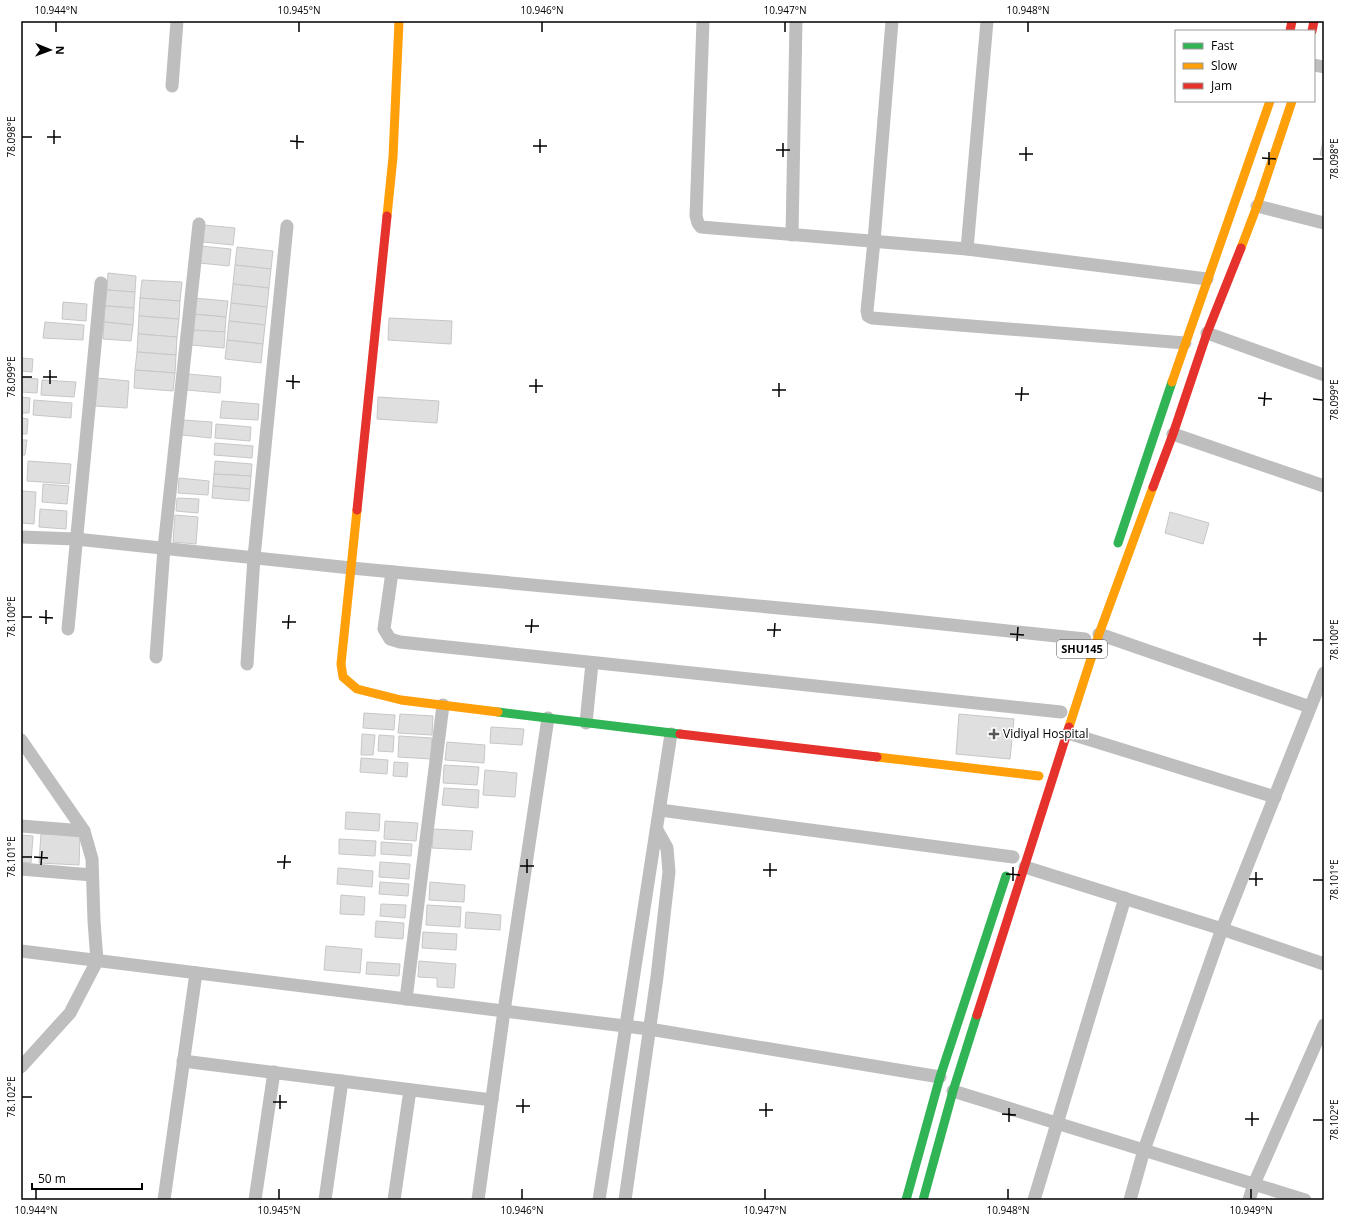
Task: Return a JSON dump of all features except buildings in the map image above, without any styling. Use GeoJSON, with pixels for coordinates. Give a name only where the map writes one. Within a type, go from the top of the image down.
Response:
{"type":"FeatureCollection","features":[{"type":"Feature","properties":{"kind":"main road"},"geometry":{"type":"LineString","coordinates":[[398,21],[393,157],[341,664],[343,677],[357,689],[401,700],[671,734],[1039,777]]}},
{"type":"Feature","properties":{"kind":"main road"},"geometry":{"type":"LineString","coordinates":[[1114,553],[1207,279],[1270,102]]}},
{"type":"Feature","properties":{"kind":"main road"},"geometry":{"type":"LineString","coordinates":[[923,1200],[953,1091],[1068,733],[1089,638],[1173,434],[1207,333],[1257,206],[1292,102]]}},
{"type":"Feature","properties":{"kind":"main road"},"geometry":{"type":"LineString","coordinates":[[906,1200],[940,1077],[1014,853]]}},
{"type":"Feature","properties":{"kind":"street"},"geometry":{"type":"LineString","coordinates":[[172,86],[177,21]]}},
{"type":"Feature","properties":{"kind":"street"},"geometry":{"type":"LineString","coordinates":[[703,21],[696,216],[698,224],[701,227],[967,249],[1207,279]]}},
{"type":"Feature","properties":{"kind":"street"},"geometry":{"type":"LineString","coordinates":[[792,235],[796,21]]}},
{"type":"Feature","properties":{"kind":"street"},"geometry":{"type":"LineString","coordinates":[[892,21],[867,311],[868,316],[872,318],[1185,343]]}},
{"type":"Feature","properties":{"kind":"street"},"geometry":{"type":"LineString","coordinates":[[967,249],[986,21]]}},
{"type":"Feature","properties":{"kind":"street"},"geometry":{"type":"LineString","coordinates":[[1257,206],[1324,223]]}},
{"type":"Feature","properties":{"kind":"street"},"geometry":{"type":"LineString","coordinates":[[156,657],[164,548],[199,224]]}},
{"type":"Feature","properties":{"kind":"street"},"geometry":{"type":"LineString","coordinates":[[246,664],[254,557],[287,226]]}},
{"type":"Feature","properties":{"kind":"street"},"geometry":{"type":"LineString","coordinates":[[68,629],[101,283]]}},
{"type":"Feature","properties":{"kind":"street"},"geometry":{"type":"LineString","coordinates":[[1207,333],[1324,375]]}},
{"type":"Feature","properties":{"kind":"street"},"geometry":{"type":"LineString","coordinates":[[1173,434],[1324,486]]}},
{"type":"Feature","properties":{"kind":"street"},"geometry":{"type":"LineString","coordinates":[[21,537],[76,539],[351,568],[1089,638],[1310,707]]}},
{"type":"Feature","properties":{"kind":"street"},"geometry":{"type":"LineString","coordinates":[[392,572],[384,629],[390,639],[400,642],[1061,712]]}},
{"type":"Feature","properties":{"kind":"street"},"geometry":{"type":"LineString","coordinates":[[586,723],[592,662]]}},
{"type":"Feature","properties":{"kind":"street"},"geometry":{"type":"LineString","coordinates":[[1130,1200],[1144,1150],[1222,929],[1324,673]]}},
{"type":"Feature","properties":{"kind":"street"},"geometry":{"type":"LineString","coordinates":[[406,999],[443,705]]}},
{"type":"Feature","properties":{"kind":"street"},"geometry":{"type":"LineString","coordinates":[[478,1200],[504,1011],[548,718]]}},
{"type":"Feature","properties":{"kind":"street"},"geometry":{"type":"LineString","coordinates":[[1068,733],[1275,797]]}},
{"type":"Feature","properties":{"kind":"street"},"geometry":{"type":"LineString","coordinates":[[599,1200],[671,734]]}},
{"type":"Feature","properties":{"kind":"street"},"geometry":{"type":"LineString","coordinates":[[21,741],[84,831],[92,859],[97,961],[70,1013],[21,1067]]}},
{"type":"Feature","properties":{"kind":"street"},"geometry":{"type":"LineString","coordinates":[[660,810],[1014,853]]}},
{"type":"Feature","properties":{"kind":"street"},"geometry":{"type":"LineString","coordinates":[[21,826],[84,831]]}},
{"type":"Feature","properties":{"kind":"street"},"geometry":{"type":"LineString","coordinates":[[625,1200],[657,977],[669,872],[667,848],[656,830]]}},
{"type":"Feature","properties":{"kind":"street"},"geometry":{"type":"LineString","coordinates":[[1025,867],[1322,959]]}},
{"type":"Feature","properties":{"kind":"street"},"geometry":{"type":"LineString","coordinates":[[21,869],[92,875]]}},
{"type":"Feature","properties":{"kind":"street"},"geometry":{"type":"LineString","coordinates":[[1034,1200],[1125,898]]}},
{"type":"Feature","properties":{"kind":"street"},"geometry":{"type":"LineString","coordinates":[[21,951],[649,1029],[940,1077]]}},
{"type":"Feature","properties":{"kind":"street"},"geometry":{"type":"LineString","coordinates":[[164,1200],[196,973]]}},
{"type":"Feature","properties":{"kind":"street"},"geometry":{"type":"LineString","coordinates":[[1249,1200],[1254,1184],[1324,1025]]}},
{"type":"Feature","properties":{"kind":"street"},"geometry":{"type":"LineString","coordinates":[[183,1061],[492,1100]]}},
{"type":"Feature","properties":{"kind":"street"},"geometry":{"type":"LineString","coordinates":[[255,1200],[274,1072]]}},
{"type":"Feature","properties":{"kind":"street"},"geometry":{"type":"LineString","coordinates":[[325,1200],[342,1081]]}},
{"type":"Feature","properties":{"kind":"street"},"geometry":{"type":"LineString","coordinates":[[394,1200],[410,1090]]}},
{"type":"Feature","properties":{"kind":"street"},"geometry":{"type":"LineString","coordinates":[[953,1091],[1305,1200]]}},
{"type":"Feature","properties":{"kind":"traffic: fast"},"geometry":{"type":"LineString","coordinates":[[1118,543],[1172,382]]}},
{"type":"Feature","properties":{"kind":"traffic: fast"},"geometry":{"type":"LineString","coordinates":[[498,712],[680,734]]}},
{"type":"Feature","properties":{"kind":"traffic: fast"},"geometry":{"type":"LineString","coordinates":[[906,1200],[940,1077],[1006,876]]}},
{"type":"Feature","properties":{"kind":"traffic: fast"},"geometry":{"type":"LineString","coordinates":[[923,1200],[953,1091],[977,1015]]}},
{"type":"Feature","properties":{"kind":"traffic: slow"},"geometry":{"type":"LineString","coordinates":[[387,216],[393,157],[399,21]]}},
{"type":"Feature","properties":{"kind":"traffic: slow"},"geometry":{"type":"LineString","coordinates":[[1172,382],[1270,102]]}},
{"type":"Feature","properties":{"kind":"traffic: slow"},"geometry":{"type":"LineString","coordinates":[[1241,248],[1257,206],[1292,102]]}},
{"type":"Feature","properties":{"kind":"traffic: slow"},"geometry":{"type":"LineString","coordinates":[[1069,727],[1099,634],[1153,487]]}},
{"type":"Feature","properties":{"kind":"traffic: slow"},"geometry":{"type":"LineString","coordinates":[[357,510],[341,664],[343,677],[357,689],[401,700],[498,712]]}},
{"type":"Feature","properties":{"kind":"traffic: slow"},"geometry":{"type":"LineString","coordinates":[[877,757],[1039,776]]}},
{"type":"Feature","properties":{"kind":"traffic: jam"},"geometry":{"type":"LineString","coordinates":[[1290,30],[1292,21]]}},
{"type":"Feature","properties":{"kind":"traffic: jam"},"geometry":{"type":"LineString","coordinates":[[1312,30],[1314,21]]}},
{"type":"Feature","properties":{"kind":"traffic: jam"},"geometry":{"type":"LineString","coordinates":[[357,510],[387,216]]}},
{"type":"Feature","properties":{"kind":"traffic: jam"},"geometry":{"type":"LineString","coordinates":[[1153,487],[1173,434],[1207,333],[1241,248]]}},
{"type":"Feature","properties":{"kind":"traffic: jam"},"geometry":{"type":"LineString","coordinates":[[977,1015],[1069,727]]}},
{"type":"Feature","properties":{"kind":"traffic: jam"},"geometry":{"type":"LineString","coordinates":[[680,734],[877,757]]}},
{"type":"Feature","properties":{"kind":"place","name":"Vidiyal Hospital"},"geometry":{"type":"Point","coordinates":[994,734]}}]}
